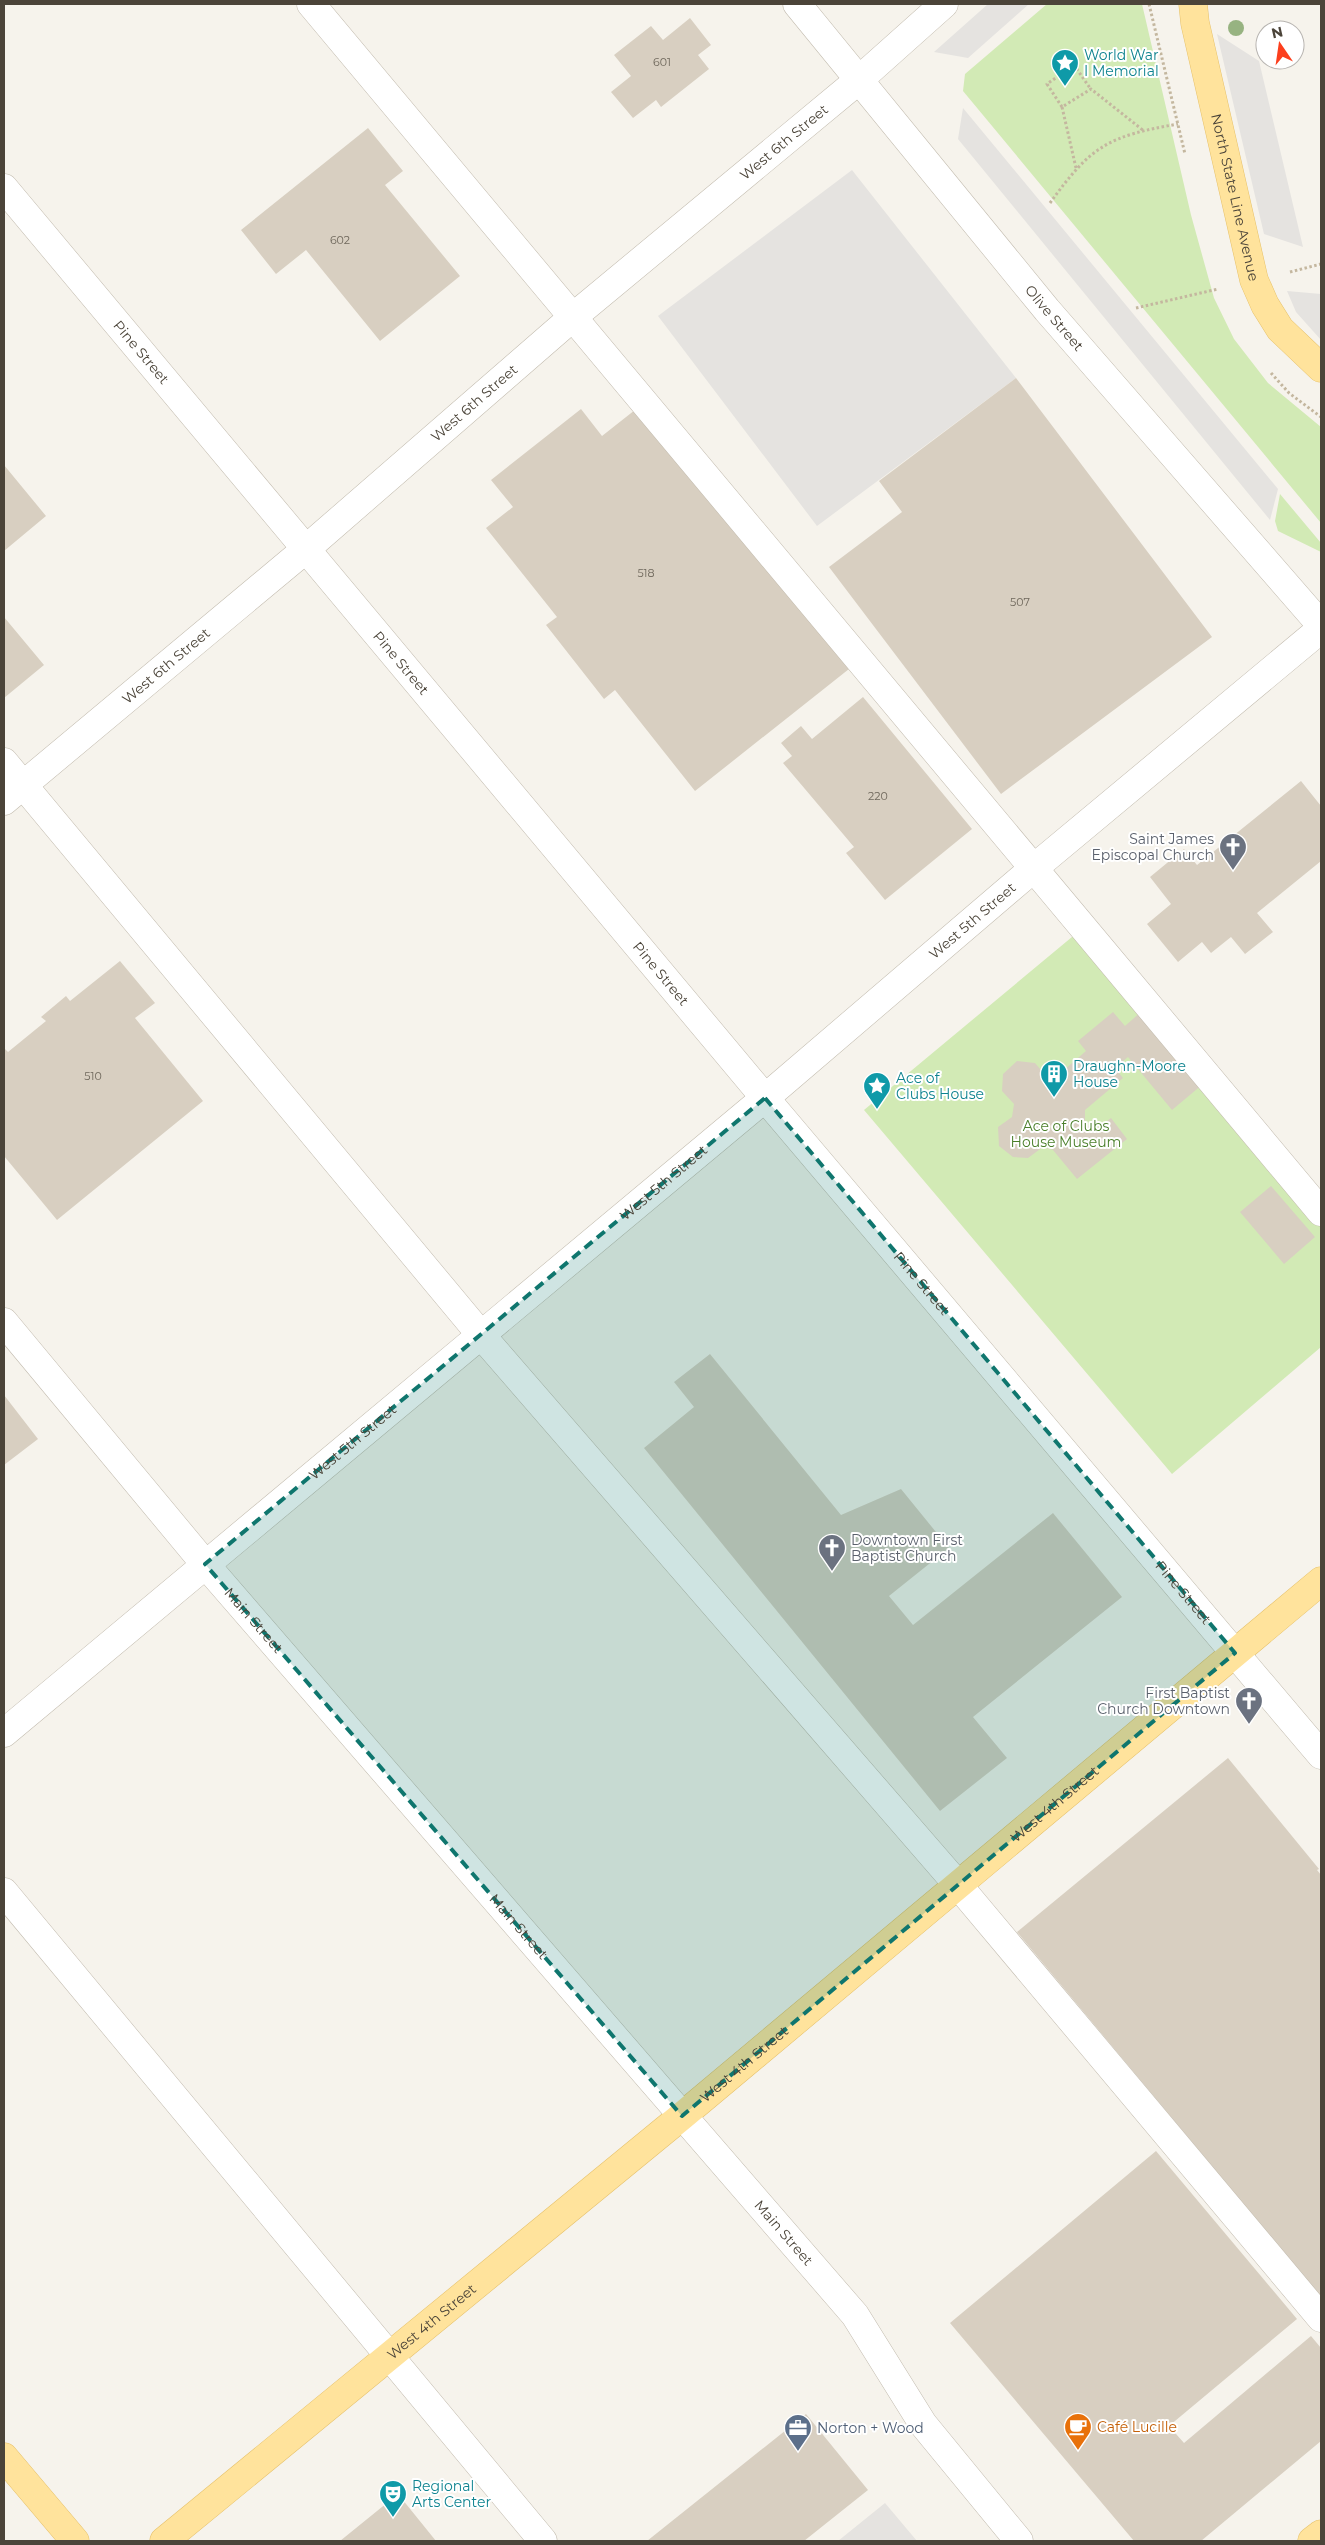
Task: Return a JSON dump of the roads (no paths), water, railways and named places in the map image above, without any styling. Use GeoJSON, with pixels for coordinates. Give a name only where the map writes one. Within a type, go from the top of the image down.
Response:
{"type":"FeatureCollection","features":[{"type":"Feature","properties":{"kind":"main road","name":"North State Line Avenue"},"geometry":{"type":"LineString","coordinates":[[1193,4],[1195,23],[1218,129],[1254,280],[1265,305],[1280,330],[1321,368]]}},
{"type":"Feature","properties":{"kind":"main road","name":"West 4th Street"},"geometry":{"type":"LineString","coordinates":[[164,2541],[682,2116],[1321,1581]]}},
{"type":"Feature","properties":{"kind":"main road"},"geometry":{"type":"LineString","coordinates":[[4,2458],[75,2541]]}},
{"type":"Feature","properties":{"kind":"main road"},"geometry":{"type":"LineString","coordinates":[[1312,2541],[1321,2534]]}},
{"type":"Feature","properties":{"kind":"street"},"geometry":{"type":"LineString","coordinates":[[311,4],[1321,1212]]}},
{"type":"Feature","properties":{"kind":"street","name":"Olive Street"},"geometry":{"type":"LineString","coordinates":[[796,4],[860,79],[1047,310],[1321,625]]}},
{"type":"Feature","properties":{"kind":"street","name":"West 6th Street"},"geometry":{"type":"LineString","coordinates":[[13,793],[306,549],[573,317],[860,79],[944,4]]}},
{"type":"Feature","properties":{"kind":"street","name":"Pine Street"},"geometry":{"type":"LineString","coordinates":[[4,188],[765,1098],[1321,1755]]}},
{"type":"Feature","properties":{"kind":"street","name":"West 5th Street"},"geometry":{"type":"LineString","coordinates":[[4,1733],[204,1564],[765,1098],[1034,868],[1321,629]]}},
{"type":"Feature","properties":{"kind":"street"},"geometry":{"type":"LineString","coordinates":[[4,762],[13,793],[958,1885],[1321,2318]]}},
{"type":"Feature","properties":{"kind":"street","name":"Main Street"},"geometry":{"type":"LineString","coordinates":[[4,1322],[204,1564],[854,2315],[923,2424],[1018,2541]]}},
{"type":"Feature","properties":{"kind":"street"},"geometry":{"type":"LineString","coordinates":[[4,1892],[543,2541]]}},
{"type":"Feature","properties":{"kind":"place","name":"World War I Memorial"},"geometry":{"type":"Point","coordinates":[1065,87]}},
{"type":"Feature","properties":{"kind":"place","name":"Saint James Episcopal Church"},"geometry":{"type":"Point","coordinates":[1233,871]}},
{"type":"Feature","properties":{"kind":"place","name":"Draughn-Moore House"},"geometry":{"type":"Point","coordinates":[1054,1098]}},
{"type":"Feature","properties":{"kind":"place","name":"Ace of Clubs House"},"geometry":{"type":"Point","coordinates":[877,1110]}},
{"type":"Feature","properties":{"kind":"place","name":"Downtown First Baptist Church"},"geometry":{"type":"Point","coordinates":[832,1572]}},
{"type":"Feature","properties":{"kind":"place","name":"First Baptist Church Downtown"},"geometry":{"type":"Point","coordinates":[1249,1725]}},
{"type":"Feature","properties":{"kind":"place","name":"Café Lucille"},"geometry":{"type":"Point","coordinates":[1078,2451]}},
{"type":"Feature","properties":{"kind":"place","name":"Norton + Wood"},"geometry":{"type":"Point","coordinates":[798,2452]}},
{"type":"Feature","properties":{"kind":"place","name":"Regional Arts Center"},"geometry":{"type":"Point","coordinates":[393,2518]}},
{"type":"Feature","properties":{"kind":"park label","name":"Ace of Clubs House Museum"},"geometry":{"type":"Point","coordinates":[1066,1134]}}]}
